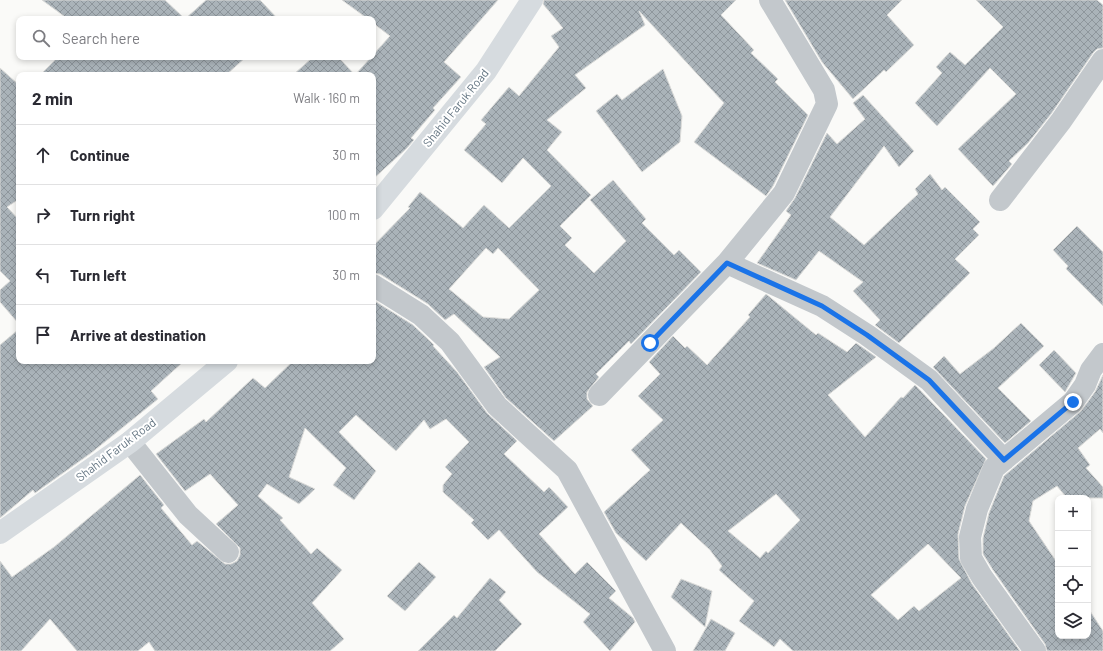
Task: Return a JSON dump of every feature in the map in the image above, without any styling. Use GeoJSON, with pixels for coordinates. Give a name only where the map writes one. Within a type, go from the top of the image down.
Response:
{"type":"FeatureCollection","features":[{"type":"Feature","properties":{"kind":"main road","name":"Shahid Faruk Road"},"geometry":{"type":"LineString","coordinates":[[376,205],[486,72],[532,0]]}},
{"type":"Feature","properties":{"kind":"main road","name":"Shahid Faruk Road"},"geometry":{"type":"LineString","coordinates":[[0,533],[130,442],[223,364]]}},
{"type":"Feature","properties":{"kind":"street"},"geometry":{"type":"LineString","coordinates":[[599,395],[727,263],[784,192],[827,104],[824,90],[770,0]]}},
{"type":"Feature","properties":{"kind":"street"},"geometry":{"type":"LineString","coordinates":[[1000,200],[1061,121],[1103,60]]}},
{"type":"Feature","properties":{"kind":"street"},"geometry":{"type":"LineString","coordinates":[[727,263],[822,306],[867,335],[929,380],[1004,460]]}},
{"type":"Feature","properties":{"kind":"street"},"geometry":{"type":"LineString","coordinates":[[376,287],[421,315],[450,342],[497,406],[567,470],[665,651]]}},
{"type":"Feature","properties":{"kind":"street"},"geometry":{"type":"LineString","coordinates":[[1035,651],[982,577],[971,558],[970,537],[977,509],[994,468],[1073,402],[1085,385],[1091,370],[1103,354]]}},
{"type":"Feature","properties":{"kind":"street"},"geometry":{"type":"LineString","coordinates":[[130,442],[188,515],[228,552]]}},
{"type":"Feature","properties":{"kind":"building"},"geometry":{"type":"Polygon","coordinates":[[[42,0],[165,0],[182,16],[64,16],[42,0]]]}},
{"type":"Feature","properties":{"kind":"building"},"geometry":{"type":"Polygon","coordinates":[[[206,0],[260,0],[275,16],[188,16],[206,0]]]}},
{"type":"Feature","properties":{"kind":"building"},"geometry":{"type":"Polygon","coordinates":[[[342,0],[498,0],[444,62],[461,77],[433,108],[435,110],[411,138],[414,140],[376,176],[376,72],[358,72],[368,60],[376,60],[376,52],[390,36],[376,25],[376,16],[364,16],[342,0]]]}},
{"type":"Feature","properties":{"kind":"building"},"geometry":{"type":"Polygon","coordinates":[[[544,0],[736,0],[721,15],[754,50],[751,53],[778,79],[775,82],[808,115],[773,186],[766,196],[694,142],[724,103],[639,11],[645,25],[575,75],[586,88],[547,120],[562,132],[547,150],[591,195],[560,226],[572,238],[565,245],[594,273],[626,241],[590,200],[613,180],[646,219],[642,223],[674,255],[679,250],[701,272],[631,344],[629,341],[596,374],[599,377],[587,392],[587,399],[593,406],[554,441],[506,398],[484,367],[500,357],[454,314],[445,320],[428,304],[380,274],[376,273],[376,243],[410,208],[408,207],[420,192],[463,228],[484,205],[509,228],[551,186],[523,158],[502,183],[464,150],[486,124],[481,120],[509,87],[519,96],[559,47],[551,36],[563,28],[543,4],[544,0]],[[486,248],[449,289],[483,317],[509,319],[539,290],[498,248],[493,254],[486,248]]]}},
{"type":"Feature","properties":{"kind":"building"},"geometry":{"type":"Polygon","coordinates":[[[785,0],[902,0],[887,15],[914,45],[886,72],[884,70],[853,99],[822,62],[785,0]]]}},
{"type":"Feature","properties":{"kind":"building"},"geometry":{"type":"Polygon","coordinates":[[[976,0],[1097,0],[1103,5],[1103,48],[1097,49],[1093,53],[1051,114],[1028,143],[1009,161],[1012,164],[993,186],[958,149],[1016,94],[990,68],[937,126],[915,103],[942,73],[936,67],[950,52],[965,65],[1003,27],[976,0]]]}},
{"type":"Feature","properties":{"kind":"building"},"geometry":{"type":"Polygon","coordinates":[[[55,60],[243,60],[229,72],[43,72],[55,60]]]}},
{"type":"Feature","properties":{"kind":"building"},"geometry":{"type":"Polygon","coordinates":[[[310,60],[341,60],[352,72],[296,72],[310,60]]]}},
{"type":"Feature","properties":{"kind":"building"},"geometry":{"type":"Polygon","coordinates":[[[0,68],[16,82],[16,201],[7,207],[16,217],[16,321],[0,302],[0,290],[10,281],[0,271],[0,68]]]}},
{"type":"Feature","properties":{"kind":"building"},"geometry":{"type":"Polygon","coordinates":[[[663,69],[682,116],[680,142],[642,172],[596,111],[617,94],[622,100],[663,69]]]}},
{"type":"Feature","properties":{"kind":"building"},"geometry":{"type":"Polygon","coordinates":[[[863,95],[914,151],[899,167],[884,146],[830,217],[864,245],[918,194],[915,189],[930,174],[942,190],[945,187],[980,222],[973,229],[979,235],[955,259],[970,273],[899,343],[875,325],[880,320],[853,291],[863,282],[819,251],[796,280],[757,263],[791,215],[786,211],[795,198],[827,133],[837,144],[865,119],[853,103],[863,95]]]}},
{"type":"Feature","properties":{"kind":"building"},"geometry":{"type":"Polygon","coordinates":[[[1077,226],[1103,252],[1103,306],[1066,269],[1068,266],[1053,250],[1077,226]]]}},
{"type":"Feature","properties":{"kind":"building"},"geometry":{"type":"Polygon","coordinates":[[[766,294],[816,335],[818,333],[847,352],[856,343],[876,357],[828,395],[865,437],[901,397],[903,398],[915,385],[986,459],[965,506],[958,534],[959,559],[972,584],[1020,651],[793,651],[780,639],[774,647],[739,621],[754,601],[719,570],[722,566],[710,550],[681,523],[646,561],[616,533],[604,512],[650,470],[631,450],[663,420],[638,396],[660,374],[649,362],[673,336],[685,348],[687,346],[707,365],[750,317],[748,315],[766,294]],[[776,494],[728,531],[760,558],[766,551],[768,553],[800,520],[776,494]],[[928,544],[871,595],[898,620],[914,606],[919,611],[961,578],[928,544]]]}},
{"type":"Feature","properties":{"kind":"building"},"geometry":{"type":"Polygon","coordinates":[[[376,302],[413,325],[434,345],[433,346],[457,372],[487,413],[517,441],[504,454],[544,492],[549,487],[568,507],[539,534],[575,574],[587,562],[616,591],[609,598],[633,618],[635,622],[610,651],[583,622],[590,614],[537,572],[499,530],[488,540],[471,523],[474,520],[443,492],[443,485],[452,474],[445,467],[469,442],[446,419],[430,429],[424,420],[396,451],[356,415],[339,432],[376,471],[354,500],[333,485],[346,468],[305,428],[289,477],[315,489],[299,504],[267,484],[258,496],[283,518],[280,520],[311,554],[317,548],[342,570],[312,603],[344,639],[330,651],[155,651],[149,642],[138,651],[77,651],[50,619],[21,651],[0,651],[0,561],[12,577],[54,547],[140,475],[164,505],[161,508],[192,545],[197,541],[225,564],[231,564],[237,561],[240,555],[240,548],[216,524],[238,505],[210,474],[185,491],[156,454],[204,419],[206,422],[253,378],[265,388],[290,364],[376,364],[376,302]]]}},
{"type":"Feature","properties":{"kind":"building"},"geometry":{"type":"Polygon","coordinates":[[[1021,323],[1044,346],[998,388],[1031,421],[1005,443],[933,367],[944,356],[960,374],[994,348],[1021,323]]]}},
{"type":"Feature","properties":{"kind":"building"},"geometry":{"type":"Polygon","coordinates":[[[16,332],[16,364],[181,364],[151,391],[158,399],[91,453],[35,493],[33,490],[0,518],[0,345],[16,332]]]}},
{"type":"Feature","properties":{"kind":"building"},"geometry":{"type":"Polygon","coordinates":[[[1054,350],[1076,373],[1065,392],[1039,365],[1054,350]]]}},
{"type":"Feature","properties":{"kind":"building"},"geometry":{"type":"Polygon","coordinates":[[[1103,375],[1103,433],[1100,429],[1078,448],[1090,465],[1086,468],[1103,487],[1103,498],[1091,498],[1091,495],[1064,495],[1057,486],[1033,501],[1029,521],[1055,560],[1055,639],[1091,639],[1091,613],[1103,631],[1103,651],[1047,651],[1045,644],[983,554],[983,538],[989,513],[1004,476],[1081,411],[1095,392],[1103,375]]]}},
{"type":"Feature","properties":{"kind":"building"},"geometry":{"type":"Polygon","coordinates":[[[419,562],[436,577],[405,611],[387,596],[419,562]]]}},
{"type":"Feature","properties":{"kind":"building"},"geometry":{"type":"Polygon","coordinates":[[[490,578],[506,592],[499,600],[522,624],[495,651],[418,651],[454,615],[457,618],[490,578]]]}},
{"type":"Feature","properties":{"kind":"building"},"geometry":{"type":"Polygon","coordinates":[[[681,579],[712,591],[705,627],[671,597],[681,579]]]}},
{"type":"Feature","properties":{"kind":"building"},"geometry":{"type":"Polygon","coordinates":[[[711,619],[735,633],[725,651],[693,651],[711,619]]]}},
{"type":"Feature","properties":{"kind":"route"},"geometry":{"type":"LineString","coordinates":[[650,343],[706,283],[727,263],[822,306],[867,335],[929,380],[1004,460],[1073,402]]}}]}
